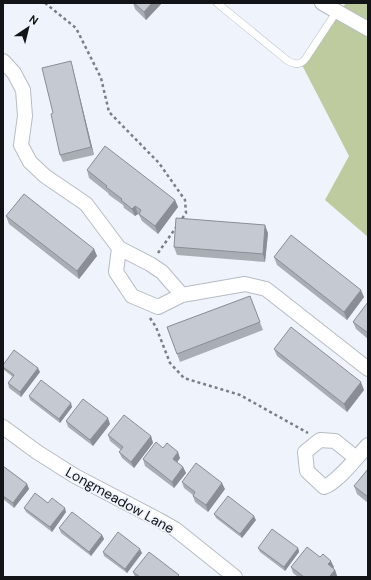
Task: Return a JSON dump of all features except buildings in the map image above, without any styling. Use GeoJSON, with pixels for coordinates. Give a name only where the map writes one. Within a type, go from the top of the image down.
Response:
{"type":"FeatureCollection","features":[{"type":"Feature","properties":{"kind":"street"},"geometry":{"type":"LineString","coordinates":[[322,3],[368,29]]}},
{"type":"Feature","properties":{"kind":"street"},"geometry":{"type":"LineString","coordinates":[[3,61],[14,73],[23,90],[25,116],[21,145],[30,162],[45,176],[86,204],[119,248],[162,272],[182,295]]}},
{"type":"Feature","properties":{"kind":"street"},"geometry":{"type":"LineString","coordinates":[[119,248],[116,272],[132,296],[158,307],[182,295],[245,284],[266,289],[368,369]]}},
{"type":"Feature","properties":{"kind":"street","name":"Longmeadow Lane"},"geometry":{"type":"LineString","coordinates":[[3,427],[37,452],[75,476],[175,529],[235,577]]}},
{"type":"Feature","properties":{"kind":"street"},"geometry":{"type":"LineString","coordinates":[[356,458],[335,441],[320,440],[305,452],[307,471],[324,488],[331,485],[356,458],[368,445]]}},
{"type":"Feature","properties":{"kind":"lane"},"geometry":{"type":"LineString","coordinates":[[217,3],[288,61],[299,64],[306,58],[337,11]]}},
{"type":"Feature","properties":{"kind":"path"},"geometry":{"type":"LineString","coordinates":[[45,3],[76,28],[101,78],[110,112],[159,163],[185,200],[186,212],[150,264]]}},
{"type":"Feature","properties":{"kind":"path"},"geometry":{"type":"LineString","coordinates":[[147,314],[156,327],[170,363],[184,378],[240,395],[320,440]]}},
{"type":"Feature","properties":{"kind":"green space"},"geometry":{"type":"Polygon","coordinates":[[[346,3],[368,3],[368,237],[325,200],[349,156],[301,63],[346,3]]]}}]}
